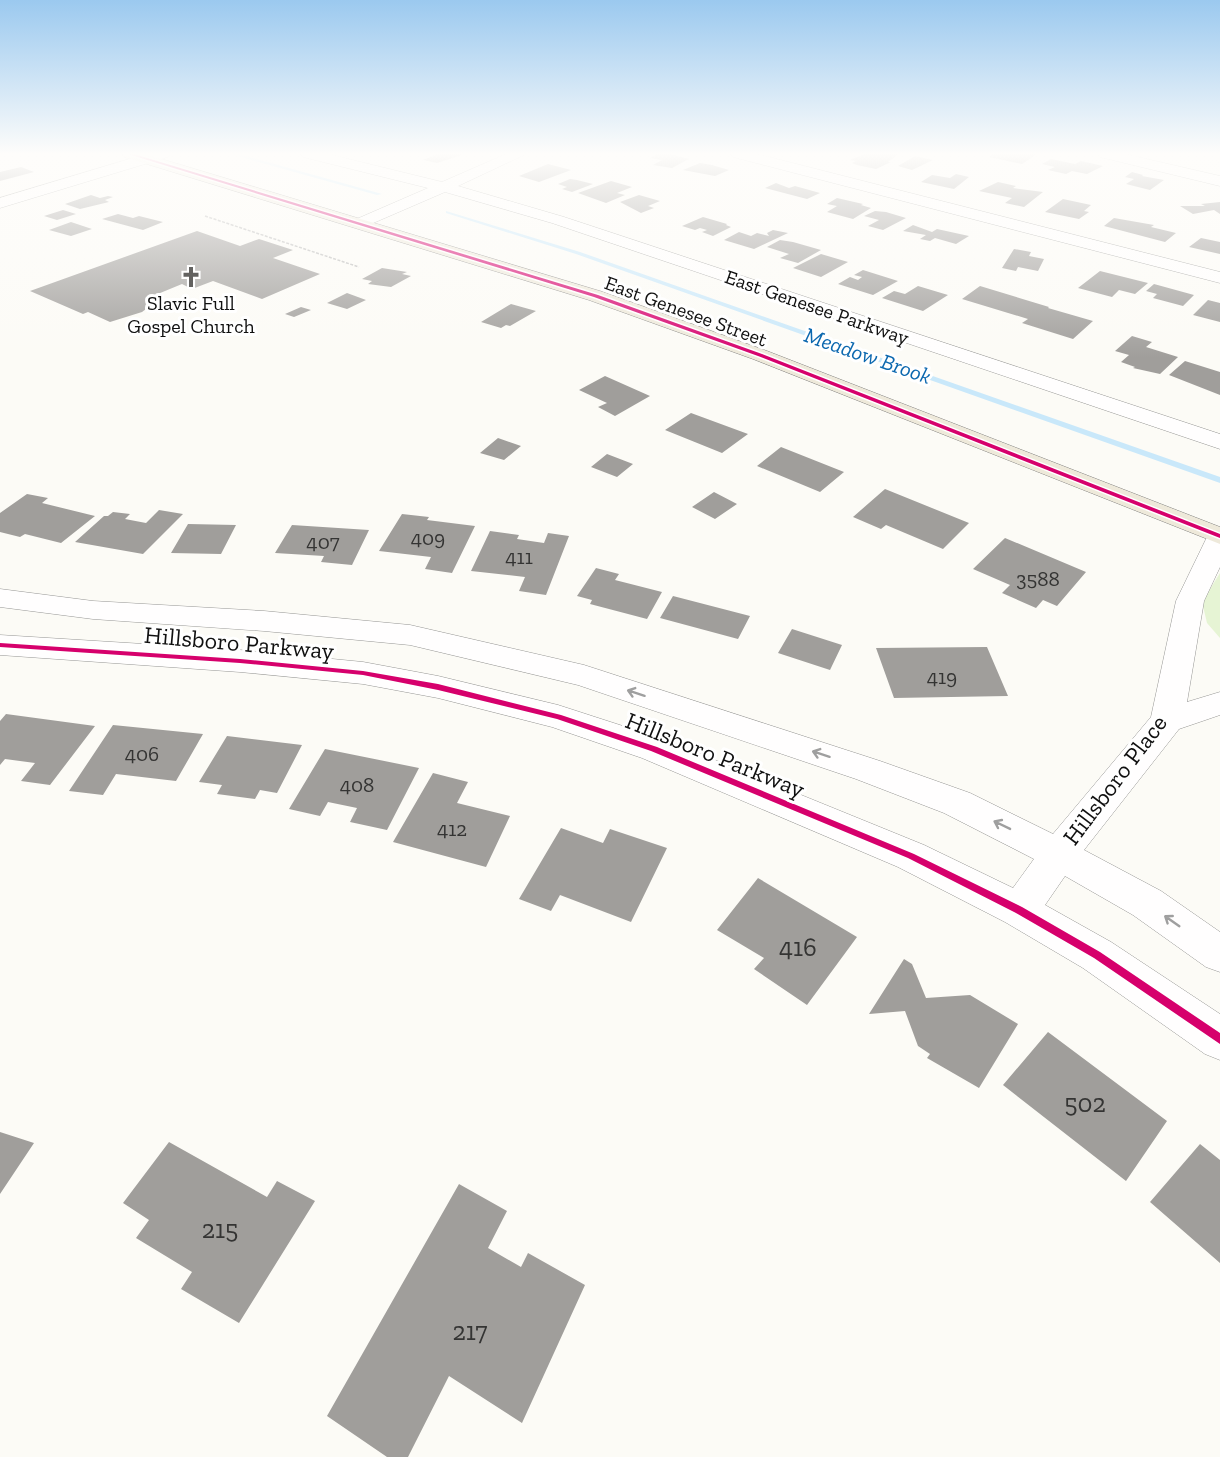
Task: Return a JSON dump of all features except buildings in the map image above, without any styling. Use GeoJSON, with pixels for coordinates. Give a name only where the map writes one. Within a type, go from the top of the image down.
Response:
{"type":"FeatureCollection","features":[{"type":"Feature","properties":{"kind":"main road","name":"East Genesee Street"},"geometry":{"type":"LineString","coordinates":[[352,222],[596,296],[749,351],[1220,536]]}},
{"type":"Feature","properties":{"kind":"street"},"geometry":{"type":"LineString","coordinates":[[358,224],[363,222]]}},
{"type":"Feature","properties":{"kind":"street","name":"East Genesee Parkway"},"geometry":{"type":"LineString","coordinates":[[564,222],[1220,442]]}},
{"type":"Feature","properties":{"kind":"street"},"geometry":{"type":"LineString","coordinates":[[1002,222],[1220,278]]}},
{"type":"Feature","properties":{"kind":"street","name":"Hillsboro Place"},"geometry":{"type":"LineString","coordinates":[[1019,910],[1059,854],[1167,721],[1190,601],[1220,536]]}},
{"type":"Feature","properties":{"kind":"street","name":"Hillsboro Parkway"},"geometry":{"type":"LineString","coordinates":[[0,598],[93,610],[264,621],[410,635],[584,675],[890,778],[957,803],[1059,854],[1147,903],[1220,954]]}},
{"type":"Feature","properties":{"kind":"street","name":"Hillsboro Parkway"},"geometry":{"type":"LineString","coordinates":[[0,645],[240,661],[363,673],[438,687],[558,717],[665,753],[911,856],[1019,910],[1097,955],[1220,1039]]}},
{"type":"Feature","properties":{"kind":"street"},"geometry":{"type":"LineString","coordinates":[[1167,721],[1220,703]]}},
{"type":"Feature","properties":{"kind":"path"},"geometry":{"type":"LineString","coordinates":[[223,222],[359,267]]}},
{"type":"Feature","properties":{"kind":"green space"},"geometry":{"type":"Polygon","coordinates":[[[1220,573],[1220,638],[1207,623],[1202,602],[1220,573]]]}},
{"type":"Feature","properties":{"kind":"waterway","name":"Meadow Brook"},"geometry":{"type":"LineString","coordinates":[[480,222],[578,253],[1220,480]]}},
{"type":"Feature","properties":{"kind":"cycle path"},"geometry":{"type":"LineString","coordinates":[[353,222],[596,296],[760,355],[1220,536]]}},
{"type":"Feature","properties":{"kind":"cycle path"},"geometry":{"type":"LineString","coordinates":[[0,645],[240,661],[363,673],[438,687],[558,717],[654,749],[911,856],[1019,910],[1097,955],[1220,1039]]}},
{"type":"Feature","properties":{"kind":"place","name":"Slavic Full Gospel Church"},"geometry":{"type":"Point","coordinates":[191,277]}}]}
